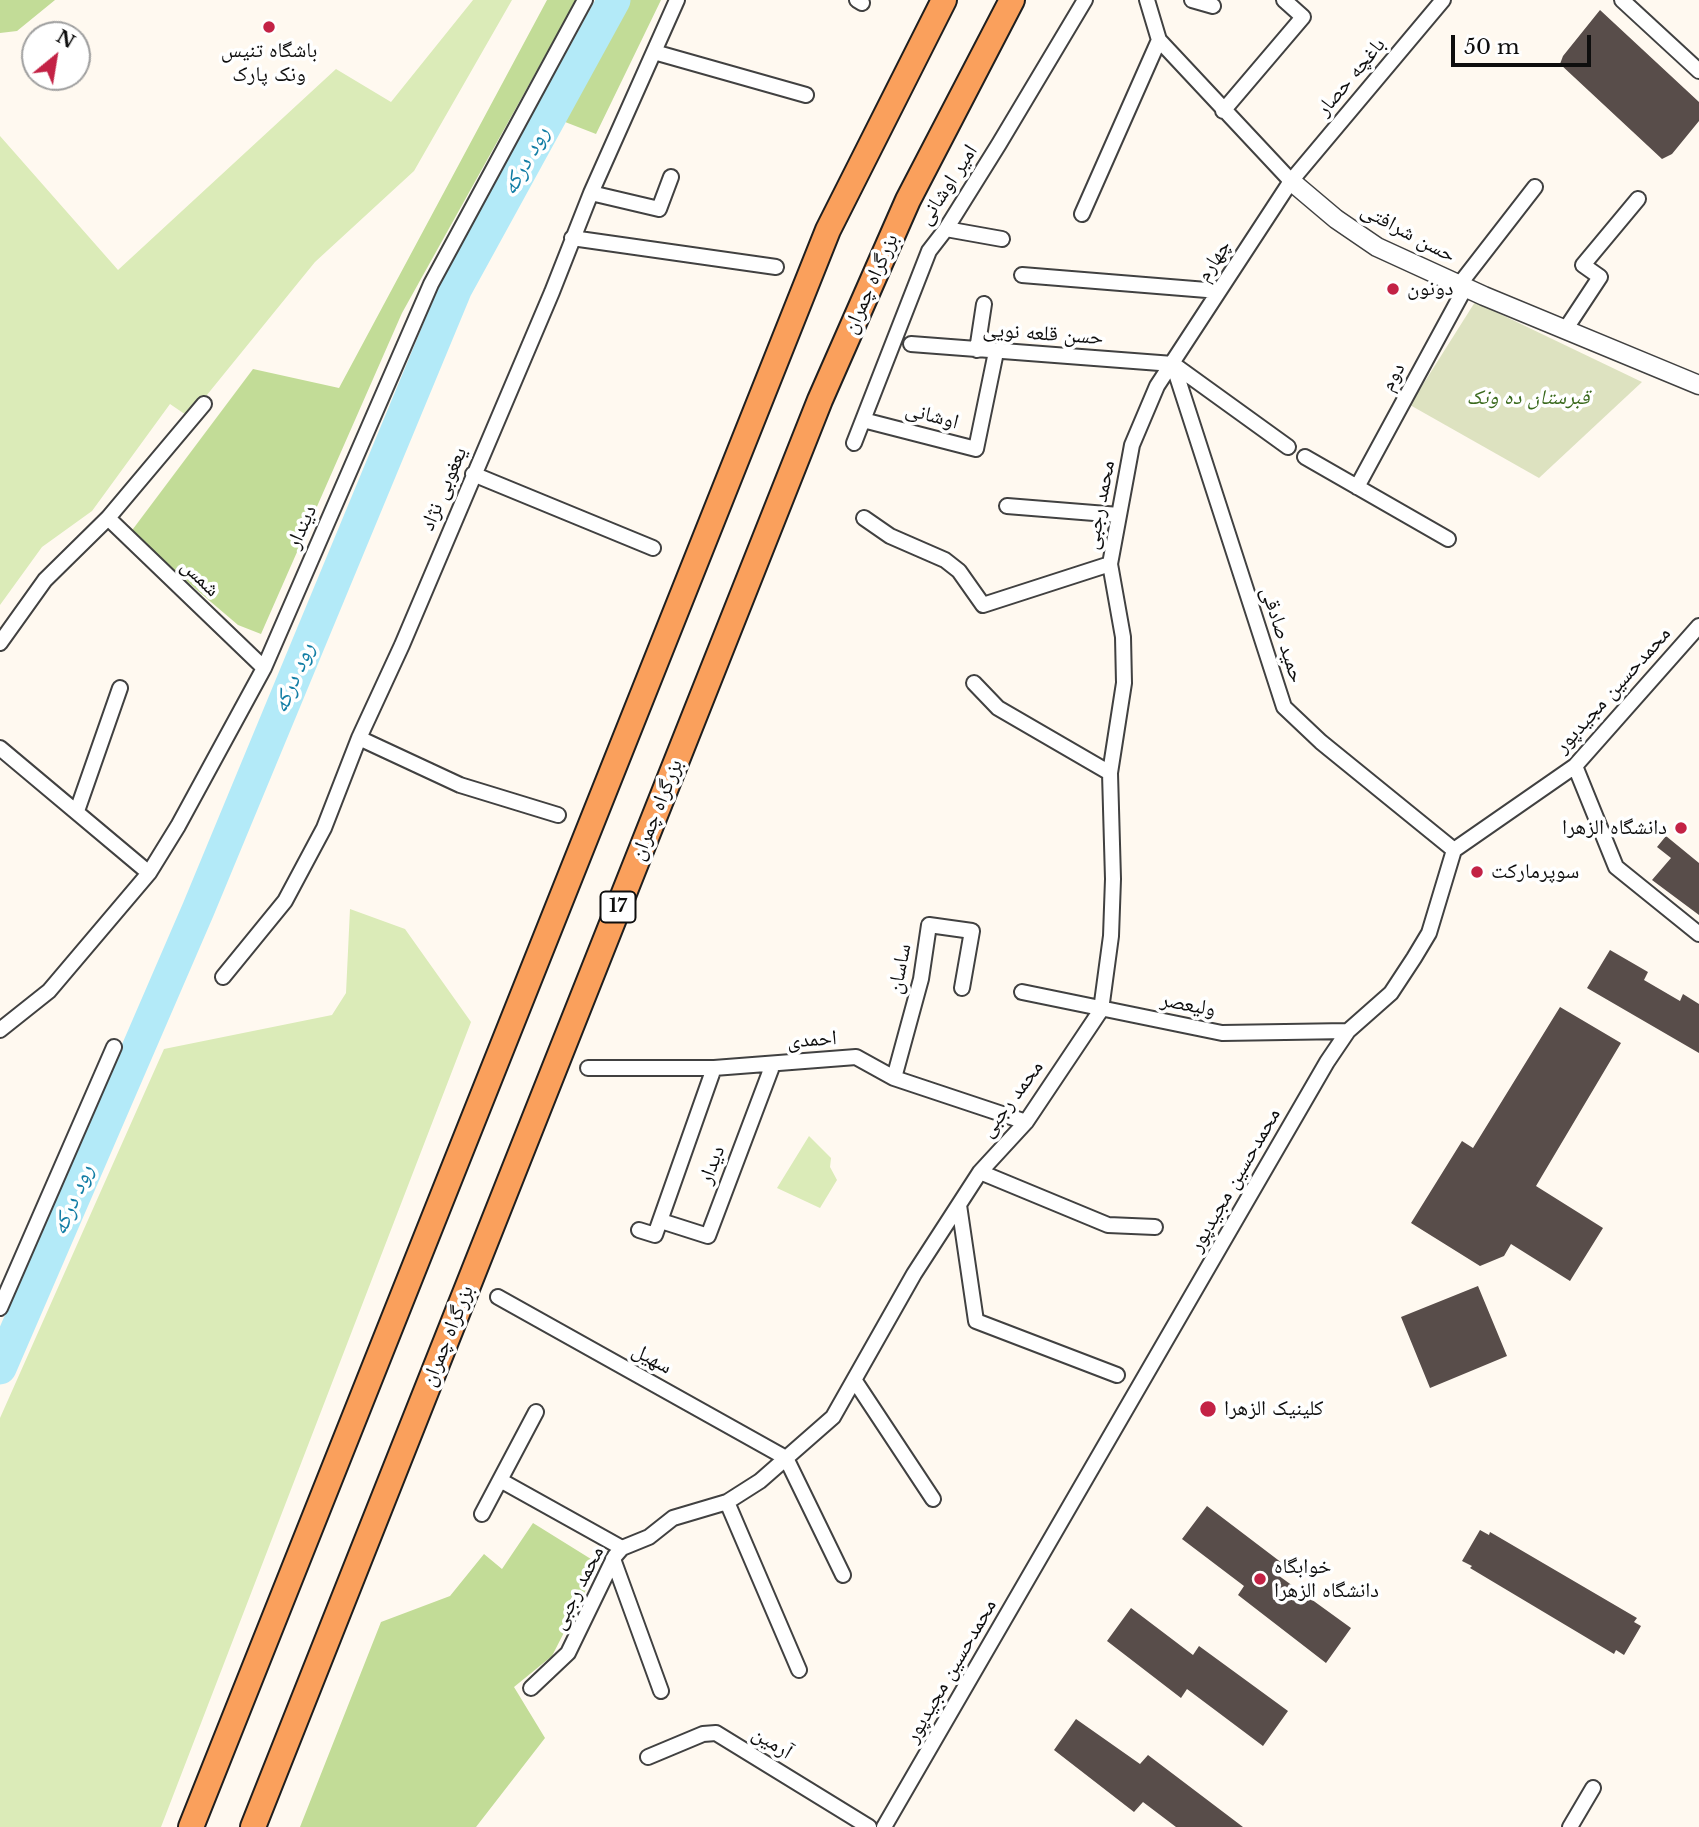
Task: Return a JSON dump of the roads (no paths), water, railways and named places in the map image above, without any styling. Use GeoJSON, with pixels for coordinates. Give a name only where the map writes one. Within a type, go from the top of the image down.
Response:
{"type":"FeatureCollection","features":[{"type":"Feature","properties":{"kind":"highway"},"geometry":{"type":"LineString","coordinates":[[191,1827],[828,230],[944,0]]}},
{"type":"Feature","properties":{"kind":"highway","name":"بزرگراه چمران"},"geometry":{"type":"LineString","coordinates":[[253,1827],[820,400],[908,200],[1012,0]]}},
{"type":"Feature","properties":{"kind":"street","name":"دیندار"},"geometry":{"type":"LineString","coordinates":[[0,1030],[49,991],[149,873],[264,668],[431,284],[585,0]]}},
{"type":"Feature","properties":{"kind":"street","name":"یعغوبی نژاد"},"geometry":{"type":"LineString","coordinates":[[223,977],[285,901],[324,828],[359,738],[402,645],[591,193],[677,0]]}},
{"type":"Feature","properties":{"kind":"street","name":"امیر اوشانی"},"geometry":{"type":"LineString","coordinates":[[854,443],[929,251],[946,229],[1085,0]]}},
{"type":"Feature","properties":{"kind":"street","name":"حسن شرافتی"},"geometry":{"type":"LineString","coordinates":[[1147,0],[1159,40],[1291,181],[1336,219],[1377,247],[1697,386]]}},
{"type":"Feature","properties":{"kind":"street"},"geometry":{"type":"LineString","coordinates":[[1192,0],[1213,6]]}},
{"type":"Feature","properties":{"kind":"street"},"geometry":{"type":"LineString","coordinates":[[1223,111],[1303,17],[1284,0]]}},
{"type":"Feature","properties":{"kind":"street","name":"باغچه حصار"},"geometry":{"type":"LineString","coordinates":[[1291,181],[1443,0]]}},
{"type":"Feature","properties":{"kind":"street"},"geometry":{"type":"LineString","coordinates":[[1622,0],[1699,71]]}},
{"type":"Feature","properties":{"kind":"street"},"geometry":{"type":"LineString","coordinates":[[1082,214],[1159,40]]}},
{"type":"Feature","properties":{"kind":"street"},"geometry":{"type":"LineString","coordinates":[[654,52],[806,95]]}},
{"type":"Feature","properties":{"kind":"street"},"geometry":{"type":"LineString","coordinates":[[591,193],[659,208],[671,177]]}},
{"type":"Feature","properties":{"kind":"street","name":"چهارم"},"geometry":{"type":"LineString","coordinates":[[1173,364],[1291,181]]}},
{"type":"Feature","properties":{"kind":"street","name":"دوم"},"geometry":{"type":"LineString","coordinates":[[1357,487],[1462,286],[1535,187]]}},
{"type":"Feature","properties":{"kind":"street"},"geometry":{"type":"LineString","coordinates":[[1565,330],[1600,277],[1583,265],[1638,199]]}},
{"type":"Feature","properties":{"kind":"street"},"geometry":{"type":"LineString","coordinates":[[946,229],[1002,239]]}},
{"type":"Feature","properties":{"kind":"street"},"geometry":{"type":"LineString","coordinates":[[572,238],[776,267]]}},
{"type":"Feature","properties":{"kind":"street"},"geometry":{"type":"LineString","coordinates":[[1022,275],[1219,291]]}},
{"type":"Feature","properties":{"kind":"street"},"geometry":{"type":"LineString","coordinates":[[977,350],[984,304]]}},
{"type":"Feature","properties":{"kind":"street","name":"حسن قلعه نویی"},"geometry":{"type":"LineString","coordinates":[[911,344],[1173,364]]}},
{"type":"Feature","properties":{"kind":"street","name":"اوشانی"},"geometry":{"type":"LineString","coordinates":[[863,420],[976,449],[996,352]]}},
{"type":"Feature","properties":{"kind":"street"},"geometry":{"type":"LineString","coordinates":[[1173,364],[1288,447]]}},
{"type":"Feature","properties":{"kind":"street","name":"محمد رجبی"},"geometry":{"type":"LineString","coordinates":[[531,1688],[568,1653],[617,1554],[649,1537],[673,1518],[727,1502],[760,1480],[833,1417],[914,1275],[980,1172],[1026,1122],[1101,1010],[1112,891],[1110,773],[1124,683],[1123,637],[1110,564],[1132,445],[1157,386],[1173,364]]}},
{"type":"Feature","properties":{"kind":"street","name":"حمید صادقی"},"geometry":{"type":"LineString","coordinates":[[1173,364],[1284,707],[1454,850]]}},
{"type":"Feature","properties":{"kind":"street"},"geometry":{"type":"LineString","coordinates":[[0,643],[45,580],[108,518],[204,404]]}},
{"type":"Feature","properties":{"kind":"street"},"geometry":{"type":"LineString","coordinates":[[1304,457],[1448,539]]}},
{"type":"Feature","properties":{"kind":"street"},"geometry":{"type":"LineString","coordinates":[[473,474],[653,548]]}},
{"type":"Feature","properties":{"kind":"street"},"geometry":{"type":"LineString","coordinates":[[1007,506],[1119,515]]}},
{"type":"Feature","properties":{"kind":"street"},"geometry":{"type":"LineString","coordinates":[[864,517],[890,536],[945,560],[959,571],[983,605],[1110,564]]}},
{"type":"Feature","properties":{"kind":"street","name":"شمس"},"geometry":{"type":"LineString","coordinates":[[108,518],[264,668]]}},
{"type":"Feature","properties":{"kind":"street","name":"محمدحسین مجیدپور"},"geometry":{"type":"LineString","coordinates":[[884,1827],[1348,1031],[1391,993],[1429,933],[1454,850],[1575,766],[1699,626]]}},
{"type":"Feature","properties":{"kind":"street"},"geometry":{"type":"LineString","coordinates":[[974,683],[998,708],[1110,773]]}},
{"type":"Feature","properties":{"kind":"street"},"geometry":{"type":"LineString","coordinates":[[77,811],[120,688]]}},
{"type":"Feature","properties":{"kind":"street"},"geometry":{"type":"LineString","coordinates":[[359,738],[460,785],[558,815]]}},
{"type":"Feature","properties":{"kind":"street"},"geometry":{"type":"LineString","coordinates":[[0,748],[149,873]]}},
{"type":"Feature","properties":{"kind":"street"},"geometry":{"type":"LineString","coordinates":[[1575,766],[1616,867],[1699,934]]}},
{"type":"Feature","properties":{"kind":"street","name":"ساسان"},"geometry":{"type":"LineString","coordinates":[[894,1078],[921,979],[929,925],[972,931],[962,988]]}},
{"type":"Feature","properties":{"kind":"street","name":"ولیعصر"},"geometry":{"type":"LineString","coordinates":[[1022,992],[1222,1033],[1348,1031]]}},
{"type":"Feature","properties":{"kind":"street"},"geometry":{"type":"LineString","coordinates":[[0,1307],[114,1047]]}},
{"type":"Feature","properties":{"kind":"street","name":"احمدی"},"geometry":{"type":"LineString","coordinates":[[588,1068],[714,1068],[856,1057],[894,1078],[1026,1122]]}},
{"type":"Feature","properties":{"kind":"street","name":"دیدار"},"geometry":{"type":"LineString","coordinates":[[661,1221],[708,1236],[773,1064]]}},
{"type":"Feature","properties":{"kind":"street"},"geometry":{"type":"LineString","coordinates":[[639,1230],[655,1236],[714,1068]]}},
{"type":"Feature","properties":{"kind":"street"},"geometry":{"type":"LineString","coordinates":[[980,1172],[1108,1225],[1155,1227]]}},
{"type":"Feature","properties":{"kind":"street"},"geometry":{"type":"LineString","coordinates":[[959,1205],[976,1321],[1117,1375]]}},
{"type":"Feature","properties":{"kind":"street","name":"سهیل"},"geometry":{"type":"LineString","coordinates":[[498,1297],[786,1458]]}},
{"type":"Feature","properties":{"kind":"street"},"geometry":{"type":"LineString","coordinates":[[855,1381],[933,1499]]}},
{"type":"Feature","properties":{"kind":"street"},"geometry":{"type":"LineString","coordinates":[[482,1514],[536,1412]]}},
{"type":"Feature","properties":{"kind":"street"},"geometry":{"type":"LineString","coordinates":[[786,1458],[843,1575]]}},
{"type":"Feature","properties":{"kind":"street"},"geometry":{"type":"LineString","coordinates":[[500,1480],[617,1554],[661,1690]]}},
{"type":"Feature","properties":{"kind":"street"},"geometry":{"type":"LineString","coordinates":[[727,1502],[799,1670]]}},
{"type":"Feature","properties":{"kind":"street","name":"آرمین"},"geometry":{"type":"LineString","coordinates":[[648,1757],[703,1734],[716,1733],[869,1827]]}},
{"type":"Feature","properties":{"kind":"street"},"geometry":{"type":"LineString","coordinates":[[1570,1827],[1592,1788]]}},
{"type":"Feature","properties":{"kind":"waterway","name":"رود درکه"},"geometry":{"type":"LineString","coordinates":[[0,1368],[198,910],[456,288],[614,0]]}},
{"type":"Feature","properties":{"kind":"place","name":"باشگاه تنیس ونک پارک"},"geometry":{"type":"Point","coordinates":[269,27]}},
{"type":"Feature","properties":{"kind":"place","name":"دونون"},"geometry":{"type":"Point","coordinates":[1393,289]}},
{"type":"Feature","properties":{"kind":"place","name":"دانشگاه الزهرا"},"geometry":{"type":"Point","coordinates":[1681,828]}},
{"type":"Feature","properties":{"kind":"place","name":"سوپرمارکت"},"geometry":{"type":"Point","coordinates":[1477,872]}},
{"type":"Feature","properties":{"kind":"place","name":"کلینیک الزهرا"},"geometry":{"type":"Point","coordinates":[1208,1409]}},
{"type":"Feature","properties":{"kind":"place","name":"خوابگاه دانشگاه الزهرا"},"geometry":{"type":"Point","coordinates":[1260,1579]}},
{"type":"Feature","properties":{"kind":"park label","name":"قبرستان ده ونک"},"geometry":{"type":"Point","coordinates":[1528,398]}}]}
